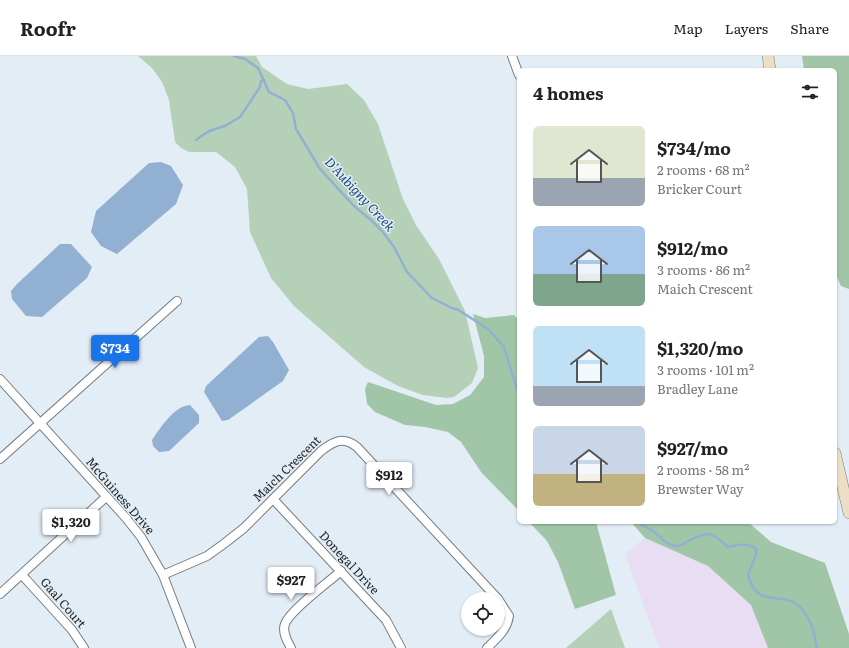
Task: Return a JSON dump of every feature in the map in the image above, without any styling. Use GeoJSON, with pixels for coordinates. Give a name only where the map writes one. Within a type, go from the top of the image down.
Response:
{"type":"FeatureCollection","features":[{"type":"Feature","properties":{"kind":"main road"},"geometry":{"type":"LineString","coordinates":[[768,56],[770,68]]}},
{"type":"Feature","properties":{"kind":"main road"},"geometry":{"type":"LineString","coordinates":[[838,482],[849,513]]}},
{"type":"Feature","properties":{"kind":"street"},"geometry":{"type":"LineString","coordinates":[[512,56],[517,70]]}},
{"type":"Feature","properties":{"kind":"street"},"geometry":{"type":"LineString","coordinates":[[0,459],[177,300]]}},
{"type":"Feature","properties":{"kind":"street","name":"McGuiness Drive"},"geometry":{"type":"LineString","coordinates":[[0,379],[126,518],[141,537],[163,575],[191,648]]}},
{"type":"Feature","properties":{"kind":"street","name":"Maich Crescent"},"geometry":{"type":"LineString","coordinates":[[163,575],[207,556],[225,543],[244,528],[330,444],[343,440],[350,442],[356,447],[491,592]]}},
{"type":"Feature","properties":{"kind":"street"},"geometry":{"type":"LineString","coordinates":[[0,594],[106,497]]}},
{"type":"Feature","properties":{"kind":"street","name":"Donegal Drive"},"geometry":{"type":"LineString","coordinates":[[273,499],[386,620],[401,648]]}},
{"type":"Feature","properties":{"kind":"street"},"geometry":{"type":"LineString","coordinates":[[291,648],[285,637],[284,625],[293,613],[341,572]]}},
{"type":"Feature","properties":{"kind":"street","name":"Gaal Court"},"geometry":{"type":"LineString","coordinates":[[22,575],[72,630],[84,648]]}},
{"type":"Feature","properties":{"kind":"street","name":"Maich Crescent"},"geometry":{"type":"LineString","coordinates":[[505,610],[509,616],[505,630]]}},
{"type":"Feature","properties":{"kind":"street","name":"Maich Crescent"},"geometry":{"type":"LineString","coordinates":[[487,648],[499,636]]}},
{"type":"Feature","properties":{"kind":"shaded area"},"geometry":{"type":"Polygon","coordinates":[[[645,538],[708,566],[751,605],[768,648],[659,648],[625,554],[645,538]]]}},
{"type":"Feature","properties":{"kind":"green space"},"geometry":{"type":"Polygon","coordinates":[[[138,56],[256,56],[262,67],[287,84],[308,89],[347,84],[364,100],[378,124],[403,199],[416,225],[439,259],[465,311],[478,368],[472,383],[454,397],[447,398],[423,395],[398,386],[364,367],[294,306],[271,278],[250,232],[247,189],[235,167],[216,152],[189,152],[181,148],[175,142],[169,100],[162,82],[152,68],[138,56]]]}},
{"type":"Feature","properties":{"kind":"green space"},"geometry":{"type":"Polygon","coordinates":[[[802,56],[849,56],[849,289],[841,286],[837,277],[837,68],[804,68],[802,56]]]}},
{"type":"Feature","properties":{"kind":"green space"},"geometry":{"type":"Polygon","coordinates":[[[473,314],[485,318],[514,315],[517,318],[517,509],[481,472],[461,442],[448,432],[425,427],[405,425],[375,412],[367,404],[365,389],[368,382],[436,405],[453,404],[470,395],[484,377],[484,356],[473,314]]]}},
{"type":"Feature","properties":{"kind":"green space"},"geometry":{"type":"Polygon","coordinates":[[[531,524],[597,524],[616,595],[575,609],[558,562],[547,541],[531,524]]]}},
{"type":"Feature","properties":{"kind":"green space"},"geometry":{"type":"Polygon","coordinates":[[[633,524],[750,524],[771,542],[825,563],[849,634],[849,648],[768,648],[751,605],[708,566],[645,538],[633,524]]]}},
{"type":"Feature","properties":{"kind":"green space"},"geometry":{"type":"Polygon","coordinates":[[[611,609],[625,648],[566,648],[611,609]]]}},
{"type":"Feature","properties":{"kind":"water"},"geometry":{"type":"Polygon","coordinates":[[[161,162],[171,166],[183,185],[176,204],[117,254],[101,246],[91,232],[96,211],[149,163],[161,162]]]}},
{"type":"Feature","properties":{"kind":"water"},"geometry":{"type":"Polygon","coordinates":[[[60,244],[71,244],[92,267],[87,278],[42,317],[26,316],[12,299],[11,291],[60,244]]]}},
{"type":"Feature","properties":{"kind":"water"},"geometry":{"type":"Polygon","coordinates":[[[268,336],[289,370],[283,381],[228,420],[222,421],[204,392],[206,386],[259,337],[268,336]]]}},
{"type":"Feature","properties":{"kind":"water"},"geometry":{"type":"Polygon","coordinates":[[[190,405],[199,415],[199,423],[169,451],[159,452],[153,446],[152,440],[173,413],[184,406],[190,405]]]}},
{"type":"Feature","properties":{"kind":"waterway","name":"D'Aubigny Creek"},"geometry":{"type":"LineString","coordinates":[[234,56],[245,59],[258,68],[269,92],[285,100],[293,113],[296,129],[320,169],[354,206],[382,231],[394,247],[407,272],[432,298],[454,309],[457,309],[488,329],[504,347],[517,389]]}},
{"type":"Feature","properties":{"kind":"waterway"},"geometry":{"type":"LineString","coordinates":[[196,140],[209,131],[225,126],[240,117],[260,87],[261,81],[264,80]]}},
{"type":"Feature","properties":{"kind":"waterway","name":"D'Aubigny Creek"},"geometry":{"type":"LineString","coordinates":[[641,524],[673,546],[680,546],[695,537],[710,534],[718,538],[728,547],[750,545],[756,549],[756,555],[748,574],[752,585],[757,592],[764,596],[787,600],[801,608],[813,629],[817,648]]}}]}
